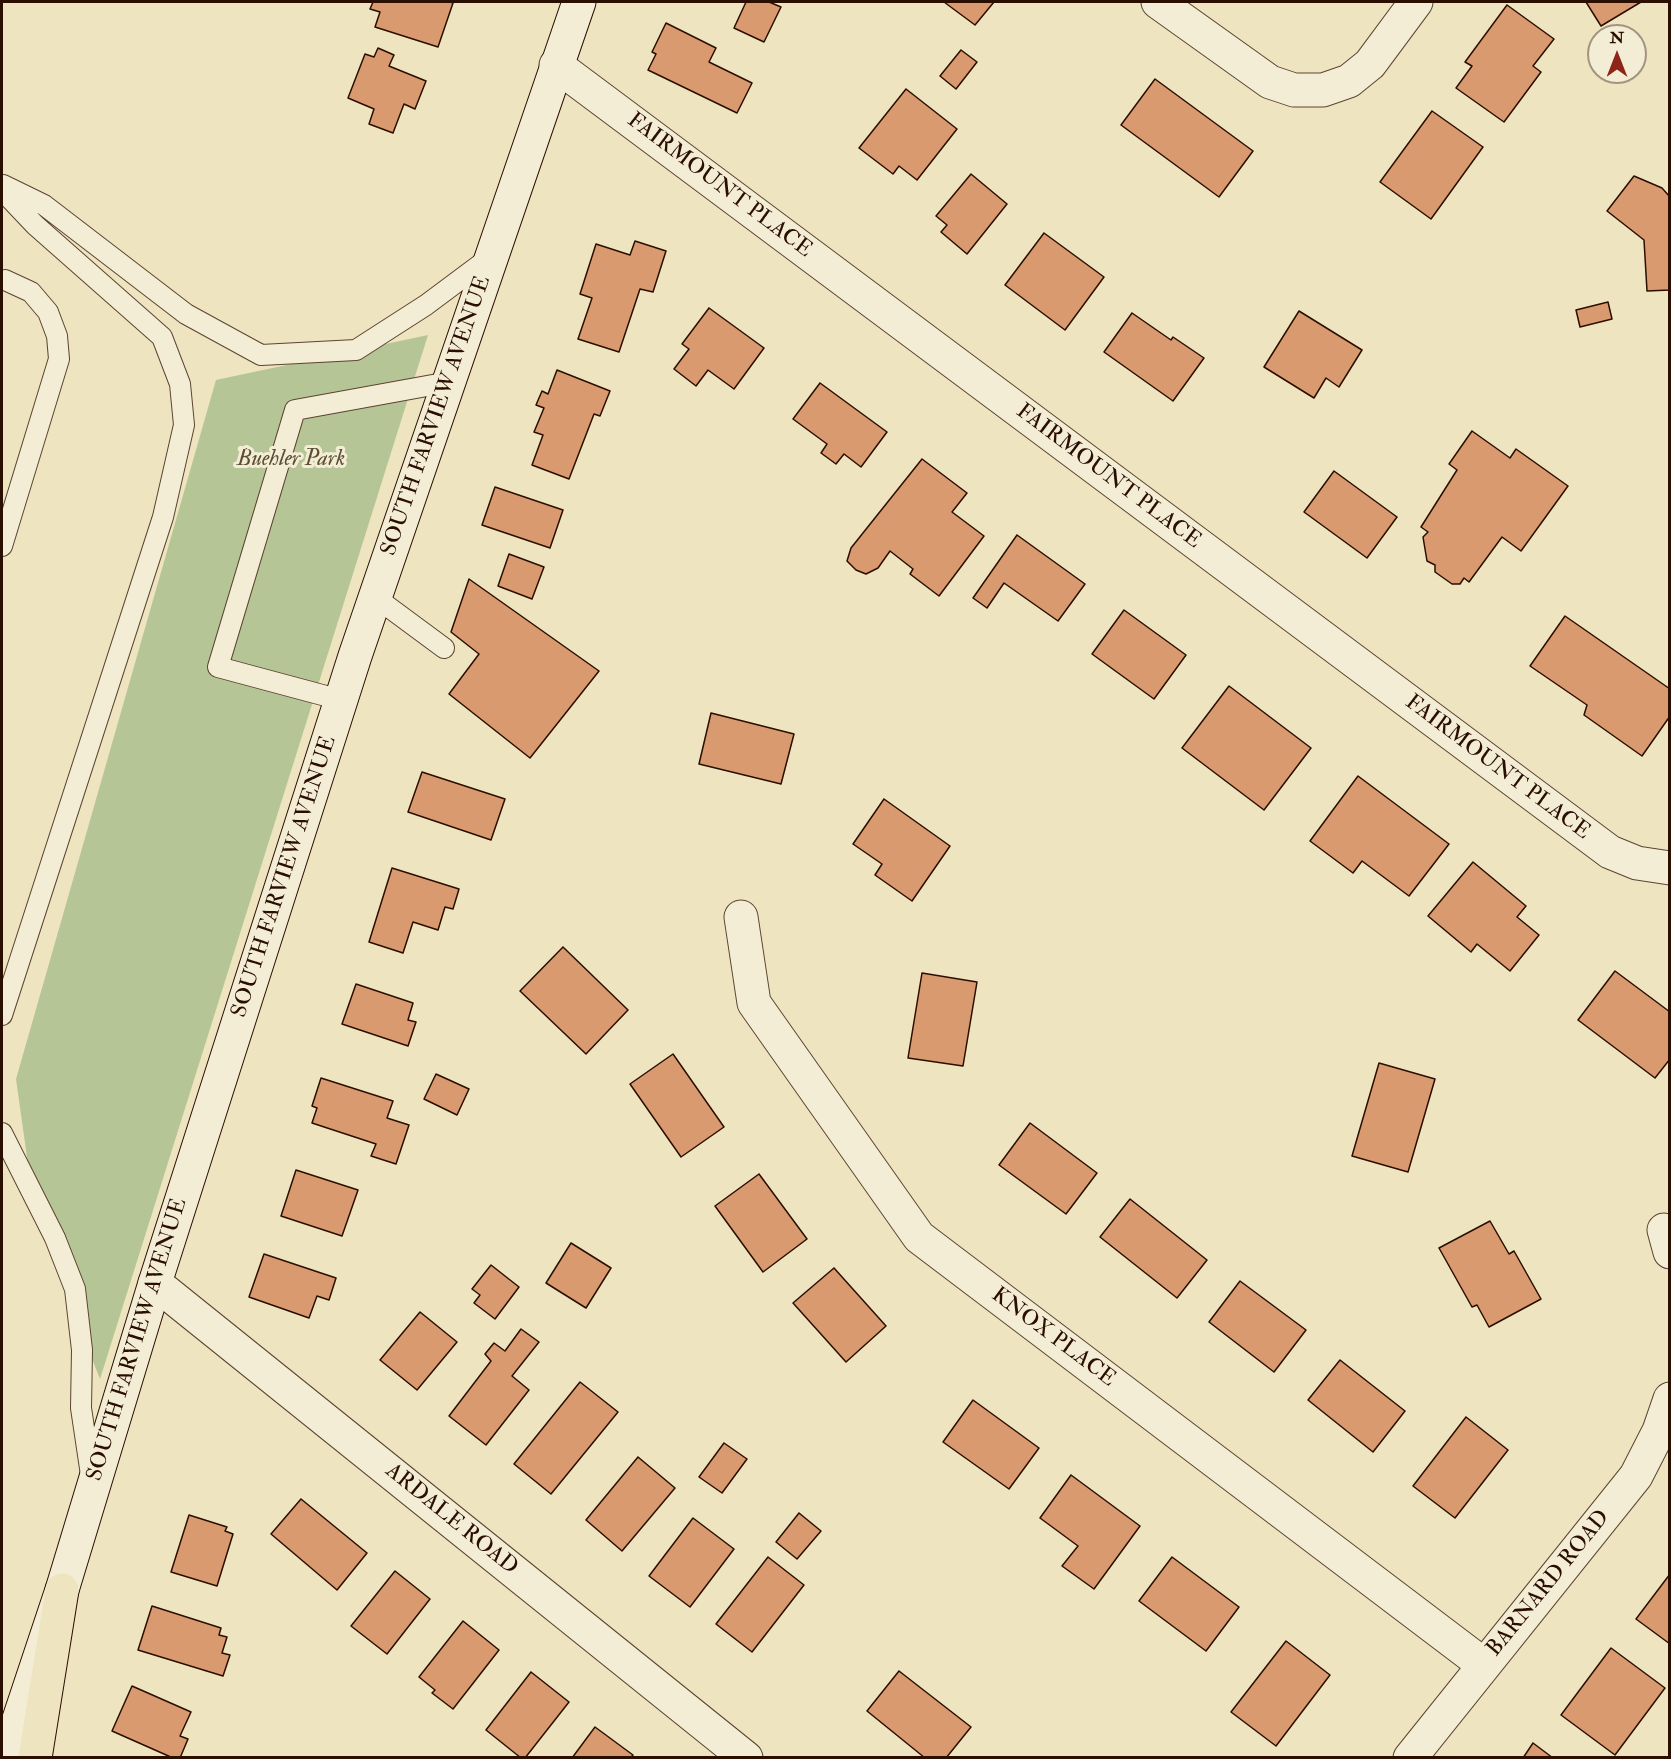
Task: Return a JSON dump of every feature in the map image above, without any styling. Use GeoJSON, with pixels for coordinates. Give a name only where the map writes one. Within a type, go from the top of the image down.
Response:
{"type":"FeatureCollection","features":[{"type":"Feature","properties":{"kind":"highway"},"geometry":{"type":"LineString","coordinates":[[34,1758],[62,1590]]}},
{"type":"Feature","properties":{"kind":"street","name":"SOUTH FARVIEW AVENUE"},"geometry":{"type":"LineString","coordinates":[[6,1758],[62,1590],[155,1283],[341,700],[579,2]]}},
{"type":"Feature","properties":{"kind":"street"},"geometry":{"type":"LineString","coordinates":[[1158,2],[1270,82],[1294,90],[1323,90],[1349,81],[1370,64],[1416,2]]}},
{"type":"Feature","properties":{"kind":"street","name":"FAIRMOUNT PLACE"},"geometry":{"type":"LineString","coordinates":[[556,65],[1610,852],[1637,863],[1670,868]]}},
{"type":"Feature","properties":{"kind":"street","name":"KNOX PLACE"},"geometry":{"type":"LineString","coordinates":[[741,917],[754,1003],[919,1237],[1484,1665]]}},
{"type":"Feature","properties":{"kind":"street","name":"ARDALE ROAD"},"geometry":{"type":"LineString","coordinates":[[155,1283],[746,1758]]}},
{"type":"Feature","properties":{"kind":"street","name":"BARNARD ROAD"},"geometry":{"type":"LineString","coordinates":[[1410,1758],[1636,1476],[1659,1431],[1670,1399]]}},
{"type":"Feature","properties":{"kind":"lane"},"geometry":{"type":"LineString","coordinates":[[2,184],[44,205],[186,314],[261,355],[356,350],[426,305],[492,256]]}},
{"type":"Feature","properties":{"kind":"lane"},"geometry":{"type":"LineString","coordinates":[[2,190],[35,225],[162,337],[180,384],[184,425],[163,517],[2,1015]]}},
{"type":"Feature","properties":{"kind":"lane"},"geometry":{"type":"LineString","coordinates":[[2,546],[59,359],[57,336],[48,312],[31,292],[5,280]]}},
{"type":"Feature","properties":{"kind":"lane"},"geometry":{"type":"LineString","coordinates":[[341,700],[218,667],[294,410],[449,382]]}},
{"type":"Feature","properties":{"kind":"lane"},"geometry":{"type":"LineString","coordinates":[[375,597],[444,648]]}},
{"type":"Feature","properties":{"kind":"lane"},"geometry":{"type":"LineString","coordinates":[[2,1133],[55,1238],[75,1289],[82,1350],[81,1408],[93,1487]]}},
{"type":"Feature","properties":{"kind":"green space","name":"Buehler Park"},"geometry":{"type":"Polygon","coordinates":[[[428,335],[100,1379],[35,1214],[16,1079],[216,380],[428,335]]]}},
{"type":"Feature","properties":{"kind":"building"},"geometry":{"type":"Polygon","coordinates":[[[373,2],[453,3],[438,47],[375,27],[380,12],[370,9],[373,2]]]}},
{"type":"Feature","properties":{"kind":"building"},"geometry":{"type":"Polygon","coordinates":[[[746,2],[769,2],[781,7],[764,42],[734,28],[746,2]]]}},
{"type":"Feature","properties":{"kind":"building"},"geometry":{"type":"Polygon","coordinates":[[[944,2],[994,2],[975,25],[944,2]]]}},
{"type":"Feature","properties":{"kind":"building"},"geometry":{"type":"Polygon","coordinates":[[[1586,2],[1641,2],[1604,24],[1600,24],[1586,2]]]}},
{"type":"Feature","properties":{"kind":"building"},"geometry":{"type":"Polygon","coordinates":[[[1507,5],[1554,39],[1533,66],[1541,72],[1504,122],[1456,88],[1472,66],[1465,62],[1507,5]]]}},
{"type":"Feature","properties":{"kind":"building"},"geometry":{"type":"Polygon","coordinates":[[[666,23],[716,48],[709,62],[752,83],[737,113],[648,70],[656,54],[652,52],[666,23]]]}},
{"type":"Feature","properties":{"kind":"building"},"geometry":{"type":"Polygon","coordinates":[[[378,48],[394,55],[389,66],[426,81],[415,109],[404,104],[393,133],[369,124],[374,109],[348,98],[365,54],[374,57],[378,48]]]}},
{"type":"Feature","properties":{"kind":"building"},"geometry":{"type":"Polygon","coordinates":[[[961,50],[977,62],[956,89],[940,76],[961,50]]]}},
{"type":"Feature","properties":{"kind":"building"},"geometry":{"type":"Polygon","coordinates":[[[1155,79],[1253,151],[1219,197],[1121,125],[1155,79]]]}},
{"type":"Feature","properties":{"kind":"building"},"geometry":{"type":"Polygon","coordinates":[[[906,89],[957,129],[917,180],[899,166],[893,174],[859,148],[906,89]]]}},
{"type":"Feature","properties":{"kind":"building"},"geometry":{"type":"Polygon","coordinates":[[[1432,111],[1483,147],[1431,219],[1380,182],[1432,111]]]}},
{"type":"Feature","properties":{"kind":"building"},"geometry":{"type":"Polygon","coordinates":[[[971,174],[1007,204],[967,254],[941,232],[947,225],[936,216],[971,174]]]}},
{"type":"Feature","properties":{"kind":"building"},"geometry":{"type":"Polygon","coordinates":[[[1634,176],[1662,188],[1670,197],[1670,290],[1647,291],[1644,240],[1607,211],[1634,176]]]}},
{"type":"Feature","properties":{"kind":"building"},"geometry":{"type":"Polygon","coordinates":[[[1044,233],[1104,277],[1065,330],[1005,285],[1044,233]]]}},
{"type":"Feature","properties":{"kind":"building"},"geometry":{"type":"Polygon","coordinates":[[[635,241],[666,251],[653,292],[640,289],[619,352],[578,339],[592,298],[580,294],[596,244],[630,255],[635,241]]]}},
{"type":"Feature","properties":{"kind":"building"},"geometry":{"type":"Polygon","coordinates":[[[1608,302],[1612,319],[1580,327],[1576,310],[1608,302]]]}},
{"type":"Feature","properties":{"kind":"building"},"geometry":{"type":"Polygon","coordinates":[[[709,308],[764,348],[734,389],[708,370],[696,386],[674,369],[689,349],[682,344],[709,308]]]}},
{"type":"Feature","properties":{"kind":"building"},"geometry":{"type":"Polygon","coordinates":[[[1299,311],[1362,350],[1339,387],[1326,378],[1314,398],[1264,367],[1299,311]]]}},
{"type":"Feature","properties":{"kind":"building"},"geometry":{"type":"Polygon","coordinates":[[[1132,313],[1171,340],[1173,337],[1204,358],[1173,401],[1104,352],[1132,313]]]}},
{"type":"Feature","properties":{"kind":"building"},"geometry":{"type":"Polygon","coordinates":[[[557,370],[610,391],[600,416],[594,414],[569,479],[532,465],[543,435],[534,432],[544,408],[536,405],[542,391],[548,394],[557,370]]]}},
{"type":"Feature","properties":{"kind":"building"},"geometry":{"type":"Polygon","coordinates":[[[820,383],[887,432],[861,467],[844,454],[836,464],[821,453],[827,444],[793,419],[820,383]]]}},
{"type":"Feature","properties":{"kind":"building"},"geometry":{"type":"Polygon","coordinates":[[[1472,431],[1510,458],[1516,449],[1568,486],[1521,551],[1502,537],[1469,582],[1464,578],[1460,584],[1452,584],[1435,572],[1435,565],[1427,561],[1423,537],[1428,532],[1421,527],[1457,470],[1449,464],[1472,431]]]}},
{"type":"Feature","properties":{"kind":"building"},"geometry":{"type":"Polygon","coordinates":[[[922,459],[967,493],[952,512],[984,536],[939,596],[910,574],[913,569],[890,551],[878,568],[866,574],[856,570],[847,561],[851,548],[922,459]]]}},
{"type":"Feature","properties":{"kind":"building"},"geometry":{"type":"Polygon","coordinates":[[[1334,471],[1397,517],[1367,558],[1304,512],[1334,471]]]}},
{"type":"Feature","properties":{"kind":"building"},"geometry":{"type":"Polygon","coordinates":[[[495,487],[563,510],[550,548],[482,525],[495,487]]]}},
{"type":"Feature","properties":{"kind":"building"},"geometry":{"type":"Polygon","coordinates":[[[1017,535],[1085,584],[1058,621],[1004,583],[987,608],[973,598],[1017,535]]]}},
{"type":"Feature","properties":{"kind":"building"},"geometry":{"type":"Polygon","coordinates":[[[509,554],[544,567],[532,599],[498,586],[509,554]]]}},
{"type":"Feature","properties":{"kind":"building"},"geometry":{"type":"Polygon","coordinates":[[[469,579],[599,671],[530,758],[449,694],[479,654],[451,632],[469,579]]]}},
{"type":"Feature","properties":{"kind":"building"},"geometry":{"type":"Polygon","coordinates":[[[1124,610],[1186,655],[1154,699],[1092,654],[1124,610]]]}},
{"type":"Feature","properties":{"kind":"building"},"geometry":{"type":"Polygon","coordinates":[[[1565,616],[1670,689],[1670,716],[1642,756],[1584,715],[1587,705],[1530,666],[1565,616]]]}},
{"type":"Feature","properties":{"kind":"building"},"geometry":{"type":"Polygon","coordinates":[[[1229,686],[1311,748],[1264,810],[1182,748],[1229,686]]]}},
{"type":"Feature","properties":{"kind":"building"},"geometry":{"type":"Polygon","coordinates":[[[711,713],[794,734],[781,784],[699,764],[711,713]]]}},
{"type":"Feature","properties":{"kind":"building"},"geometry":{"type":"Polygon","coordinates":[[[422,772],[505,799],[491,840],[408,812],[422,772]]]}},
{"type":"Feature","properties":{"kind":"building"},"geometry":{"type":"Polygon","coordinates":[[[1358,776],[1449,844],[1409,896],[1362,861],[1353,873],[1310,841],[1358,776]]]}},
{"type":"Feature","properties":{"kind":"building"},"geometry":{"type":"Polygon","coordinates":[[[884,799],[950,846],[912,901],[875,875],[882,864],[853,844],[884,799]]]}},
{"type":"Feature","properties":{"kind":"building"},"geometry":{"type":"Polygon","coordinates":[[[1473,862],[1526,906],[1517,917],[1539,935],[1510,971],[1477,944],[1471,952],[1428,916],[1473,862]]]}},
{"type":"Feature","properties":{"kind":"building"},"geometry":{"type":"Polygon","coordinates":[[[392,868],[459,889],[453,909],[445,907],[438,930],[413,922],[403,953],[369,942],[392,868]]]}},
{"type":"Feature","properties":{"kind":"building"},"geometry":{"type":"Polygon","coordinates":[[[563,947],[628,1010],[586,1054],[520,991],[563,947]]]}},
{"type":"Feature","properties":{"kind":"building"},"geometry":{"type":"Polygon","coordinates":[[[1615,971],[1670,1012],[1670,1059],[1655,1078],[1578,1020],[1615,971]]]}},
{"type":"Feature","properties":{"kind":"building"},"geometry":{"type":"Polygon","coordinates":[[[922,973],[977,982],[963,1066],[908,1058],[922,973]]]}},
{"type":"Feature","properties":{"kind":"building"},"geometry":{"type":"Polygon","coordinates":[[[356,984],[413,1003],[408,1020],[416,1022],[408,1046],[342,1024],[356,984]]]}},
{"type":"Feature","properties":{"kind":"building"},"geometry":{"type":"Polygon","coordinates":[[[673,1054],[724,1127],[681,1157],[630,1084],[673,1054]]]}},
{"type":"Feature","properties":{"kind":"building"},"geometry":{"type":"Polygon","coordinates":[[[1379,1063],[1435,1079],[1408,1172],[1352,1156],[1379,1063]]]}},
{"type":"Feature","properties":{"kind":"building"},"geometry":{"type":"Polygon","coordinates":[[[436,1074],[469,1089],[457,1115],[424,1099],[436,1074]]]}},
{"type":"Feature","properties":{"kind":"building"},"geometry":{"type":"Polygon","coordinates":[[[321,1078],[393,1101],[387,1118],[409,1125],[396,1164],[371,1156],[376,1144],[312,1123],[317,1108],[312,1106],[321,1078]]]}},
{"type":"Feature","properties":{"kind":"building"},"geometry":{"type":"Polygon","coordinates":[[[1030,1123],[1097,1173],[1066,1214],[999,1165],[1030,1123]]]}},
{"type":"Feature","properties":{"kind":"building"},"geometry":{"type":"Polygon","coordinates":[[[296,1170],[358,1190],[342,1236],[281,1216],[296,1170]]]}},
{"type":"Feature","properties":{"kind":"building"},"geometry":{"type":"Polygon","coordinates":[[[759,1174],[807,1239],[763,1272],[715,1206],[759,1174]]]}},
{"type":"Feature","properties":{"kind":"building"},"geometry":{"type":"Polygon","coordinates":[[[1130,1199],[1207,1260],[1177,1298],[1100,1237],[1130,1199]]]}},
{"type":"Feature","properties":{"kind":"building"},"geometry":{"type":"Polygon","coordinates":[[[1490,1221],[1509,1254],[1514,1251],[1541,1299],[1489,1327],[1477,1305],[1472,1307],[1439,1248],[1490,1221]]]}},
{"type":"Feature","properties":{"kind":"building"},"geometry":{"type":"Polygon","coordinates":[[[571,1243],[611,1268],[586,1308],[546,1283],[571,1243]]]}},
{"type":"Feature","properties":{"kind":"building"},"geometry":{"type":"Polygon","coordinates":[[[264,1254],[336,1278],[329,1300],[317,1296],[309,1318],[249,1297],[264,1254]]]}},
{"type":"Feature","properties":{"kind":"building"},"geometry":{"type":"Polygon","coordinates":[[[491,1265],[519,1287],[495,1319],[474,1303],[480,1295],[472,1289],[491,1265]]]}},
{"type":"Feature","properties":{"kind":"building"},"geometry":{"type":"Polygon","coordinates":[[[834,1268],[886,1326],[846,1362],[793,1303],[834,1268]]]}},
{"type":"Feature","properties":{"kind":"building"},"geometry":{"type":"Polygon","coordinates":[[[1240,1281],[1306,1330],[1274,1372],[1209,1322],[1240,1281]]]}},
{"type":"Feature","properties":{"kind":"building"},"geometry":{"type":"Polygon","coordinates":[[[420,1312],[457,1342],[417,1390],[380,1360],[420,1312]]]}},
{"type":"Feature","properties":{"kind":"building"},"geometry":{"type":"Polygon","coordinates":[[[521,1329],[539,1342],[512,1376],[529,1390],[486,1445],[449,1416],[491,1361],[485,1354],[494,1343],[505,1351],[521,1329]]]}},
{"type":"Feature","properties":{"kind":"building"},"geometry":{"type":"Polygon","coordinates":[[[1340,1360],[1405,1411],[1373,1452],[1308,1400],[1340,1360]]]}},
{"type":"Feature","properties":{"kind":"building"},"geometry":{"type":"Polygon","coordinates":[[[580,1382],[618,1412],[551,1494],[514,1464],[580,1382]]]}},
{"type":"Feature","properties":{"kind":"building"},"geometry":{"type":"Polygon","coordinates":[[[973,1400],[1039,1448],[1009,1489],[943,1442],[973,1400]]]}},
{"type":"Feature","properties":{"kind":"building"},"geometry":{"type":"Polygon","coordinates":[[[1466,1417],[1508,1450],[1455,1518],[1413,1486],[1466,1417]]]}},
{"type":"Feature","properties":{"kind":"building"},"geometry":{"type":"Polygon","coordinates":[[[724,1443],[747,1459],[722,1493],[699,1477],[724,1443]]]}},
{"type":"Feature","properties":{"kind":"building"},"geometry":{"type":"Polygon","coordinates":[[[638,1457],[675,1488],[622,1551],[586,1520],[638,1457]]]}},
{"type":"Feature","properties":{"kind":"building"},"geometry":{"type":"Polygon","coordinates":[[[1071,1475],[1140,1526],[1094,1589],[1062,1566],[1078,1546],[1040,1518],[1071,1475]]]}},
{"type":"Feature","properties":{"kind":"building"},"geometry":{"type":"Polygon","coordinates":[[[301,1499],[367,1553],[337,1590],[271,1534],[301,1499]]]}},
{"type":"Feature","properties":{"kind":"building"},"geometry":{"type":"Polygon","coordinates":[[[799,1513],[821,1531],[797,1559],[776,1542],[799,1513]]]}},
{"type":"Feature","properties":{"kind":"building"},"geometry":{"type":"Polygon","coordinates":[[[189,1515],[227,1527],[225,1531],[233,1534],[217,1586],[171,1572],[189,1515]]]}},
{"type":"Feature","properties":{"kind":"building"},"geometry":{"type":"Polygon","coordinates":[[[693,1518],[734,1549],[690,1607],[649,1576],[693,1518]]]}},
{"type":"Feature","properties":{"kind":"building"},"geometry":{"type":"Polygon","coordinates":[[[768,1557],[804,1585],[752,1652],[716,1624],[768,1557]]]}},
{"type":"Feature","properties":{"kind":"building"},"geometry":{"type":"Polygon","coordinates":[[[1172,1557],[1239,1607],[1206,1651],[1139,1601],[1172,1557]]]}},
{"type":"Feature","properties":{"kind":"building"},"geometry":{"type":"Polygon","coordinates":[[[395,1571],[430,1599],[387,1654],[351,1626],[395,1571]]]}},
{"type":"Feature","properties":{"kind":"building"},"geometry":{"type":"Polygon","coordinates":[[[1670,1574],[1670,1644],[1636,1619],[1670,1574]]]}},
{"type":"Feature","properties":{"kind":"building"},"geometry":{"type":"Polygon","coordinates":[[[152,1606],[221,1628],[219,1635],[227,1637],[222,1653],[230,1655],[223,1676],[138,1650],[152,1606]]]}},
{"type":"Feature","properties":{"kind":"building"},"geometry":{"type":"Polygon","coordinates":[[[463,1621],[499,1650],[453,1709],[432,1693],[435,1690],[419,1677],[463,1621]]]}},
{"type":"Feature","properties":{"kind":"building"},"geometry":{"type":"Polygon","coordinates":[[[1286,1641],[1330,1675],[1276,1746],[1231,1712],[1286,1641]]]}},
{"type":"Feature","properties":{"kind":"building"},"geometry":{"type":"Polygon","coordinates":[[[1611,1648],[1665,1688],[1615,1755],[1561,1715],[1611,1648]]]}},
{"type":"Feature","properties":{"kind":"building"},"geometry":{"type":"Polygon","coordinates":[[[899,1671],[971,1727],[946,1758],[925,1758],[867,1711],[899,1671]]]}},
{"type":"Feature","properties":{"kind":"building"},"geometry":{"type":"Polygon","coordinates":[[[531,1672],[569,1702],[525,1758],[521,1758],[486,1730],[531,1672]]]}},
{"type":"Feature","properties":{"kind":"building"},"geometry":{"type":"Polygon","coordinates":[[[132,1686],[191,1712],[180,1736],[188,1739],[180,1758],[173,1758],[112,1731],[132,1686]]]}},
{"type":"Feature","properties":{"kind":"building"},"geometry":{"type":"Polygon","coordinates":[[[595,1727],[633,1755],[630,1758],[572,1758],[595,1727]]]}},
{"type":"Feature","properties":{"kind":"building"},"geometry":{"type":"Polygon","coordinates":[[[1533,1743],[1553,1758],[1523,1758],[1533,1743]]]}}]}
